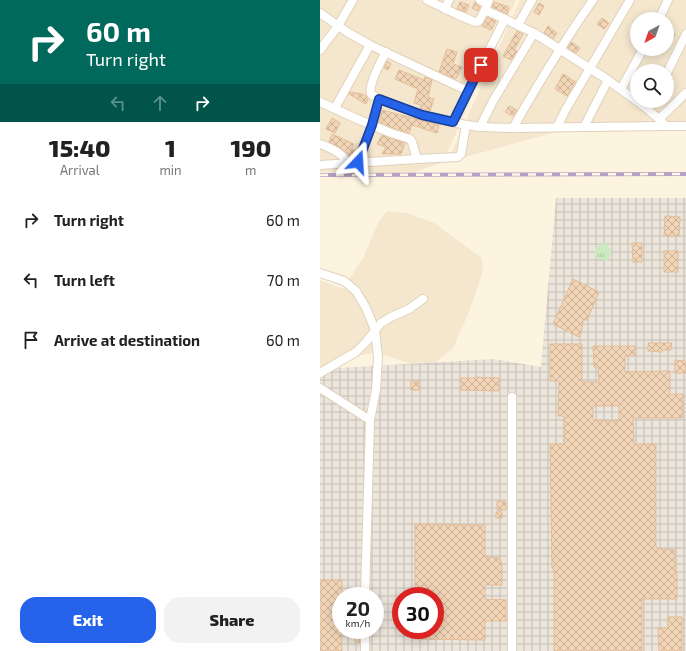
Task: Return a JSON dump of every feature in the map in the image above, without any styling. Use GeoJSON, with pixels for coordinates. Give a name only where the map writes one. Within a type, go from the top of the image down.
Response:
{"type":"FeatureCollection","features":[{"type":"Feature","properties":{"kind":"street"},"geometry":{"type":"LineString","coordinates":[[320,50],[338,26],[353,0]]}},
{"type":"Feature","properties":{"kind":"street"},"geometry":{"type":"LineString","coordinates":[[427,0],[475,22],[479,21],[485,3],[505,19],[534,33],[630,94]]}},
{"type":"Feature","properties":{"kind":"street"},"geometry":{"type":"LineString","coordinates":[[445,9],[449,0]]}},
{"type":"Feature","properties":{"kind":"street"},"geometry":{"type":"LineString","coordinates":[[518,25],[532,0]]}},
{"type":"Feature","properties":{"kind":"street"},"geometry":{"type":"LineString","coordinates":[[513,128],[560,49],[593,0]]}},
{"type":"Feature","properties":{"kind":"street"},"geometry":{"type":"LineString","coordinates":[[557,127],[630,0]]}},
{"type":"Feature","properties":{"kind":"street"},"geometry":{"type":"LineString","coordinates":[[662,12],[668,0]]}},
{"type":"Feature","properties":{"kind":"street"},"geometry":{"type":"LineString","coordinates":[[320,13],[347,32],[370,45],[468,91]]}},
{"type":"Feature","properties":{"kind":"street"},"geometry":{"type":"LineString","coordinates":[[453,122],[505,19]]}},
{"type":"Feature","properties":{"kind":"street"},"geometry":{"type":"LineString","coordinates":[[480,127],[493,101],[534,33]]}},
{"type":"Feature","properties":{"kind":"street"},"geometry":{"type":"LineString","coordinates":[[671,64],[686,34]]}},
{"type":"Feature","properties":{"kind":"street"},"geometry":{"type":"LineString","coordinates":[[335,108],[370,45]]}},
{"type":"Feature","properties":{"kind":"street"},"geometry":{"type":"LineString","coordinates":[[386,52],[375,75],[370,91],[371,94],[379,99],[422,115],[480,127],[686,126]]}},
{"type":"Feature","properties":{"kind":"street"},"geometry":{"type":"LineString","coordinates":[[621,89],[639,56]]}},
{"type":"Feature","properties":{"kind":"street"},"geometry":{"type":"LineString","coordinates":[[584,127],[608,80]]}},
{"type":"Feature","properties":{"kind":"street"},"geometry":{"type":"LineString","coordinates":[[659,119],[686,93]]}},
{"type":"Feature","properties":{"kind":"street"},"geometry":{"type":"LineString","coordinates":[[358,162],[372,125],[379,99]]}},
{"type":"Feature","properties":{"kind":"street"},"geometry":{"type":"LineString","coordinates":[[320,102],[372,125],[410,139],[417,159]]}},
{"type":"Feature","properties":{"kind":"street"},"geometry":{"type":"LineString","coordinates":[[650,108],[666,126]]}},
{"type":"Feature","properties":{"kind":"street"},"geometry":{"type":"LineString","coordinates":[[320,165],[458,158],[466,125]]}},
{"type":"Feature","properties":{"kind":"street"},"geometry":{"type":"LineString","coordinates":[[320,144],[342,156],[347,163]]}},
{"type":"Feature","properties":{"kind":"street"},"geometry":{"type":"LineString","coordinates":[[320,274],[344,281],[356,291],[366,308],[375,330],[378,357],[376,390],[370,420],[365,587]]}},
{"type":"Feature","properties":{"kind":"street"},"geometry":{"type":"LineString","coordinates":[[320,373],[356,352],[381,323],[409,309],[423,299]]}},
{"type":"Feature","properties":{"kind":"street"},"geometry":{"type":"LineString","coordinates":[[320,388],[370,420]]}},
{"type":"Feature","properties":{"kind":"street"},"geometry":{"type":"LineString","coordinates":[[512,397],[512,651]]}},
{"type":"Feature","properties":{"kind":"street"},"geometry":{"type":"LineString","coordinates":[[365,639],[365,651]]}},
{"type":"Feature","properties":{"kind":"shaded area"},"geometry":{"type":"Polygon","coordinates":[[[320,0],[516,0],[443,162],[407,175],[320,172],[320,0]]]}},
{"type":"Feature","properties":{"kind":"shaded area"},"geometry":{"type":"Polygon","coordinates":[[[520,0],[686,0],[686,131],[556,132],[447,162],[520,0]]]}},
{"type":"Feature","properties":{"kind":"shaded area"},"geometry":{"type":"Polygon","coordinates":[[[556,198],[686,198],[686,651],[320,651],[320,369],[494,359],[541,367],[556,198]]]}},
{"type":"Feature","properties":{"kind":"shaded area"},"geometry":{"type":"Polygon","coordinates":[[[387,211],[407,213],[434,223],[482,258],[483,271],[469,312],[453,348],[426,370],[423,362],[412,364],[378,353],[360,355],[320,369],[320,280],[343,289],[363,258],[379,221],[387,211]]]}},
{"type":"Feature","properties":{"kind":"green space"},"geometry":{"type":"Polygon","coordinates":[[[606,242],[612,253],[607,261],[595,257],[595,248],[606,242]]]}},
{"type":"Feature","properties":{"kind":"building"},"geometry":{"type":"Polygon","coordinates":[[[460,2],[469,5],[466,12],[457,9],[460,2]]]}},
{"type":"Feature","properties":{"kind":"building"},"geometry":{"type":"Polygon","coordinates":[[[475,2],[480,7],[478,11],[472,8],[475,2]]]}},
{"type":"Feature","properties":{"kind":"building"},"geometry":{"type":"Polygon","coordinates":[[[494,2],[509,7],[507,14],[492,7],[494,2]]]}},
{"type":"Feature","properties":{"kind":"building"},"geometry":{"type":"Polygon","coordinates":[[[539,3],[544,6],[539,15],[534,12],[539,3]]]}},
{"type":"Feature","properties":{"kind":"building"},"geometry":{"type":"Polygon","coordinates":[[[487,17],[496,21],[491,30],[482,26],[487,17]]]}},
{"type":"Feature","properties":{"kind":"building"},"geometry":{"type":"Polygon","coordinates":[[[602,18],[609,23],[604,29],[597,24],[602,18]]]}},
{"type":"Feature","properties":{"kind":"building"},"geometry":{"type":"Polygon","coordinates":[[[548,26],[557,33],[553,39],[544,33],[548,26]]]}},
{"type":"Feature","properties":{"kind":"building"},"geometry":{"type":"Polygon","coordinates":[[[517,31],[523,34],[514,50],[517,51],[511,60],[503,56],[517,31]]]}},
{"type":"Feature","properties":{"kind":"building"},"geometry":{"type":"Polygon","coordinates":[[[571,42],[580,48],[576,53],[568,48],[571,42]]]}},
{"type":"Feature","properties":{"kind":"building"},"geometry":{"type":"Polygon","coordinates":[[[447,49],[457,52],[453,64],[462,67],[456,79],[439,72],[447,49]]]}},
{"type":"Feature","properties":{"kind":"building"},"geometry":{"type":"Polygon","coordinates":[[[387,61],[391,64],[388,70],[384,68],[387,61]]]}},
{"type":"Feature","properties":{"kind":"building"},"geometry":{"type":"Polygon","coordinates":[[[399,70],[424,80],[425,77],[432,80],[428,97],[434,99],[430,111],[420,108],[421,105],[414,103],[418,89],[395,79],[399,70]]]}},
{"type":"Feature","properties":{"kind":"building"},"geometry":{"type":"Polygon","coordinates":[[[563,74],[576,82],[567,96],[555,89],[563,74]]]}},
{"type":"Feature","properties":{"kind":"building"},"geometry":{"type":"Polygon","coordinates":[[[350,92],[366,96],[368,99],[366,104],[349,94],[350,92]]]}},
{"type":"Feature","properties":{"kind":"building"},"geometry":{"type":"Polygon","coordinates":[[[509,106],[517,110],[513,116],[505,112],[509,106]]]}},
{"type":"Feature","properties":{"kind":"building"},"geometry":{"type":"Polygon","coordinates":[[[382,110],[439,125],[437,133],[412,125],[409,133],[393,128],[379,122],[382,110]]]}},
{"type":"Feature","properties":{"kind":"building"},"geometry":{"type":"Polygon","coordinates":[[[332,118],[340,123],[335,133],[326,129],[332,118]]]}},
{"type":"Feature","properties":{"kind":"building"},"geometry":{"type":"Polygon","coordinates":[[[332,134],[354,144],[351,149],[356,151],[354,157],[329,142],[332,134]]]}},
{"type":"Feature","properties":{"kind":"building"},"geometry":{"type":"Polygon","coordinates":[[[382,135],[405,143],[401,154],[382,154],[386,147],[377,144],[382,135]]]}},
{"type":"Feature","properties":{"kind":"building"},"geometry":{"type":"Polygon","coordinates":[[[665,216],[680,217],[679,236],[664,236],[665,216]]]}},
{"type":"Feature","properties":{"kind":"building"},"geometry":{"type":"Polygon","coordinates":[[[632,243],[642,243],[642,262],[633,262],[632,243]]]}},
{"type":"Feature","properties":{"kind":"building"},"geometry":{"type":"Polygon","coordinates":[[[664,251],[678,251],[678,272],[664,272],[664,251]]]}},
{"type":"Feature","properties":{"kind":"building"},"geometry":{"type":"Polygon","coordinates":[[[573,279],[599,292],[587,320],[583,320],[582,330],[579,337],[553,324],[573,279]]]}},
{"type":"Feature","properties":{"kind":"building"},"geometry":{"type":"Polygon","coordinates":[[[648,343],[672,343],[671,350],[663,350],[662,352],[648,351],[648,343]]]}},
{"type":"Feature","properties":{"kind":"building"},"geometry":{"type":"Polygon","coordinates":[[[550,344],[582,344],[582,382],[599,382],[598,367],[594,367],[593,346],[635,346],[635,356],[625,356],[625,372],[670,371],[670,394],[683,394],[683,418],[633,418],[634,444],[656,444],[656,548],[675,550],[677,574],[677,599],[642,599],[642,651],[554,651],[554,569],[552,569],[550,444],[564,444],[564,416],[558,416],[559,381],[550,381],[550,344]],[[593,406],[593,420],[619,421],[619,406],[593,406]]]}},
{"type":"Feature","properties":{"kind":"building"},"geometry":{"type":"Polygon","coordinates":[[[675,360],[685,361],[686,373],[675,373],[675,360]]]}},
{"type":"Feature","properties":{"kind":"building"},"geometry":{"type":"Polygon","coordinates":[[[460,378],[499,378],[499,391],[460,390],[460,378]]]}},
{"type":"Feature","properties":{"kind":"building"},"geometry":{"type":"Polygon","coordinates":[[[411,381],[419,381],[419,390],[411,390],[411,381]]]}},
{"type":"Feature","properties":{"kind":"building"},"geometry":{"type":"Polygon","coordinates":[[[497,501],[506,502],[506,510],[497,510],[497,501]]]}},
{"type":"Feature","properties":{"kind":"building"},"geometry":{"type":"Polygon","coordinates":[[[496,512],[502,512],[502,518],[496,518],[496,512]]]}},
{"type":"Feature","properties":{"kind":"building"},"geometry":{"type":"Polygon","coordinates":[[[415,524],[485,525],[485,557],[500,558],[500,562],[502,562],[502,585],[485,585],[485,599],[506,600],[506,621],[485,621],[485,640],[415,639],[444,639],[444,587],[415,587],[415,524]]]}},
{"type":"Feature","properties":{"kind":"building"},"geometry":{"type":"Polygon","coordinates":[[[320,580],[342,580],[342,587],[332,587],[332,639],[342,639],[342,651],[320,651],[320,580]]]}},
{"type":"Feature","properties":{"kind":"building"},"geometry":{"type":"Polygon","coordinates":[[[668,617],[682,617],[682,651],[659,651],[658,628],[668,628],[668,617]]]}},
{"type":"Feature","properties":{"kind":"building"},"geometry":{"type":"Polygon","coordinates":[[[355,639],[360,639],[360,643],[355,641],[355,639]]]}},
{"type":"Feature","properties":{"kind":"railway"},"geometry":{"type":"LineString","coordinates":[[320,175],[686,174]]}},
{"type":"Feature","properties":{"kind":"route"},"geometry":{"type":"LineString","coordinates":[[358,162],[372,125],[379,99],[422,115],[453,122],[481,65]]}}]}
